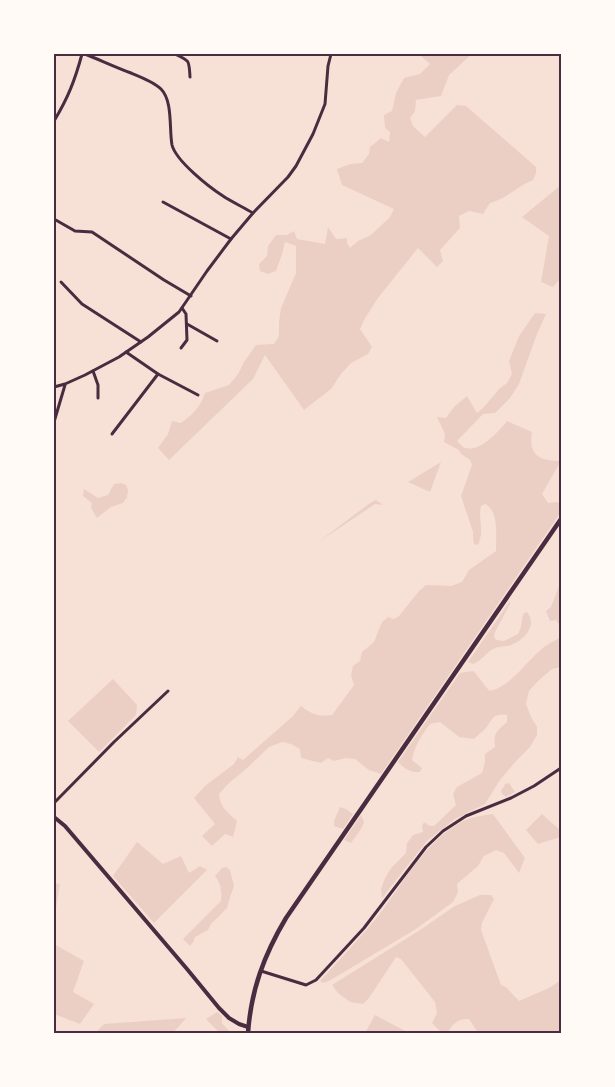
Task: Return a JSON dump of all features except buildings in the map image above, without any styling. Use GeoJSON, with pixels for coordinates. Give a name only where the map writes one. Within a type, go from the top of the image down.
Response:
{"type":"FeatureCollection","features":[{"type":"Feature","properties":{"kind":"main road"},"geometry":{"type":"LineString","coordinates":[[248,1033],[253,995],[260,971],[269,949],[294,906],[561,519]]}},
{"type":"Feature","properties":{"kind":"street"},"geometry":{"type":"LineString","coordinates":[[54,120],[69,93],[83,54],[138,76],[162,90],[167,100],[173,147],[177,156],[193,173],[213,189],[225,198],[253,213]]}},
{"type":"Feature","properties":{"kind":"street"},"geometry":{"type":"LineString","coordinates":[[176,54],[189,63],[190,77]]}},
{"type":"Feature","properties":{"kind":"street"},"geometry":{"type":"LineString","coordinates":[[54,387],[93,371],[126,352],[176,316],[207,270],[253,213],[292,172],[302,156],[326,104],[328,66],[331,54]]}},
{"type":"Feature","properties":{"kind":"street"},"geometry":{"type":"LineString","coordinates":[[163,202],[232,239]]}},
{"type":"Feature","properties":{"kind":"street"},"geometry":{"type":"LineString","coordinates":[[54,219],[75,231],[92,232],[190,296]]}},
{"type":"Feature","properties":{"kind":"street"},"geometry":{"type":"LineString","coordinates":[[61,282],[82,304],[140,342]]}},
{"type":"Feature","properties":{"kind":"street"},"geometry":{"type":"LineString","coordinates":[[181,348],[187,340],[186,314],[182,308]]}},
{"type":"Feature","properties":{"kind":"street"},"geometry":{"type":"LineString","coordinates":[[186,324],[217,340]]}},
{"type":"Feature","properties":{"kind":"street"},"geometry":{"type":"LineString","coordinates":[[126,352],[158,374],[198,395]]}},
{"type":"Feature","properties":{"kind":"street"},"geometry":{"type":"LineString","coordinates":[[93,371],[98,385],[98,398]]}},
{"type":"Feature","properties":{"kind":"street"},"geometry":{"type":"LineString","coordinates":[[112,434],[158,374]]}},
{"type":"Feature","properties":{"kind":"street"},"geometry":{"type":"LineString","coordinates":[[54,422],[65,384]]}},
{"type":"Feature","properties":{"kind":"street"},"geometry":{"type":"LineString","coordinates":[[54,803],[168,691]]}},
{"type":"Feature","properties":{"kind":"street"},"geometry":{"type":"LineString","coordinates":[[260,971],[306,984],[316,980],[364,928],[426,847],[443,831],[466,816],[511,798],[534,786],[561,768]]}},
{"type":"Feature","properties":{"kind":"street"},"geometry":{"type":"LineString","coordinates":[[54,817],[62,823],[218,1008],[234,1021],[248,1027]]}},
{"type":"Feature","properties":{"kind":"shaded area"},"geometry":{"type":"Polygon","coordinates":[[[423,54],[472,54],[449,75],[441,96],[416,100],[415,111],[410,118],[413,126],[425,137],[457,105],[466,106],[536,167],[533,180],[501,199],[490,203],[483,214],[469,211],[459,216],[460,228],[440,250],[443,261],[437,267],[418,248],[378,298],[364,320],[360,329],[372,347],[368,354],[351,363],[331,389],[304,410],[265,355],[253,379],[169,460],[158,448],[168,434],[172,421],[181,423],[193,414],[205,393],[229,385],[256,345],[274,344],[279,336],[281,308],[296,273],[296,246],[285,242],[276,271],[268,274],[260,271],[259,264],[267,256],[268,246],[276,235],[287,235],[294,231],[297,239],[325,244],[328,227],[336,239],[347,238],[350,248],[358,241],[371,235],[390,217],[394,209],[342,185],[337,169],[350,164],[362,163],[369,154],[370,147],[381,138],[389,142],[390,132],[385,128],[384,115],[392,111],[396,93],[404,78],[420,74],[430,64],[421,56],[423,54]]]}},
{"type":"Feature","properties":{"kind":"shaded area"},"geometry":{"type":"Polygon","coordinates":[[[561,185],[561,278],[553,287],[541,282],[549,236],[522,217],[561,185]]]}},
{"type":"Feature","properties":{"kind":"shaded area"},"geometry":{"type":"Polygon","coordinates":[[[535,313],[546,314],[519,384],[510,398],[495,413],[483,414],[457,441],[463,447],[475,448],[488,441],[507,421],[532,432],[532,447],[537,456],[547,460],[561,461],[542,494],[548,503],[561,503],[561,512],[381,774],[369,770],[355,759],[346,758],[334,761],[328,758],[321,763],[301,758],[300,749],[291,744],[282,742],[269,747],[219,794],[223,806],[237,821],[233,837],[225,834],[212,846],[202,836],[215,824],[194,798],[205,786],[234,764],[238,757],[243,760],[292,717],[301,706],[315,714],[323,716],[332,715],[354,685],[351,675],[353,666],[360,661],[362,652],[374,642],[382,622],[388,617],[394,619],[399,616],[426,585],[451,586],[462,582],[469,570],[496,551],[495,518],[493,512],[485,504],[480,509],[480,539],[478,545],[474,544],[473,532],[461,496],[472,465],[470,460],[461,454],[459,450],[444,442],[445,434],[437,417],[446,418],[454,407],[467,396],[477,413],[507,383],[512,374],[509,361],[519,336],[535,313]]]}},
{"type":"Feature","properties":{"kind":"shaded area"},"geometry":{"type":"Polygon","coordinates":[[[441,462],[430,492],[408,482],[441,462]]]}},
{"type":"Feature","properties":{"kind":"shaded area"},"geometry":{"type":"Polygon","coordinates":[[[121,483],[126,485],[128,490],[127,497],[123,503],[111,507],[97,518],[91,508],[92,503],[83,496],[84,489],[98,498],[108,495],[114,484],[121,483]]]}},
{"type":"Feature","properties":{"kind":"shaded area"},"geometry":{"type":"Polygon","coordinates":[[[376,500],[383,505],[375,504],[317,543],[370,503],[376,500]]]}},
{"type":"Feature","properties":{"kind":"shaded area"},"geometry":{"type":"Polygon","coordinates":[[[561,583],[561,627],[556,620],[550,621],[546,611],[551,607],[561,583]]]}},
{"type":"Feature","properties":{"kind":"shaded area"},"geometry":{"type":"Polygon","coordinates":[[[510,601],[494,637],[496,640],[504,641],[518,634],[523,614],[527,612],[531,626],[527,633],[514,644],[492,649],[473,664],[468,662],[510,601]]]}},
{"type":"Feature","properties":{"kind":"shaded area"},"geometry":{"type":"Polygon","coordinates":[[[561,637],[561,667],[552,669],[529,691],[526,704],[537,727],[537,735],[530,747],[500,780],[485,804],[455,819],[427,841],[382,898],[381,889],[385,878],[392,867],[406,853],[407,843],[413,835],[423,832],[422,826],[424,822],[434,826],[456,805],[453,794],[457,787],[482,773],[485,754],[495,747],[495,735],[507,722],[507,715],[495,716],[474,739],[459,737],[440,722],[430,724],[419,741],[412,760],[422,768],[420,772],[408,770],[398,762],[460,673],[473,671],[490,691],[506,684],[544,647],[561,637]]]}},
{"type":"Feature","properties":{"kind":"shaded area"},"geometry":{"type":"Polygon","coordinates":[[[113,679],[137,705],[136,715],[99,752],[68,721],[113,679]]]}},
{"type":"Feature","properties":{"kind":"shaded area"},"geometry":{"type":"Polygon","coordinates":[[[509,783],[515,792],[506,797],[501,791],[505,784],[509,783]]]}},
{"type":"Feature","properties":{"kind":"shaded area"},"geometry":{"type":"Polygon","coordinates":[[[340,807],[353,814],[343,829],[334,826],[334,821],[340,807]]]}},
{"type":"Feature","properties":{"kind":"shaded area"},"geometry":{"type":"Polygon","coordinates":[[[493,814],[525,858],[519,873],[504,853],[496,850],[484,856],[478,866],[457,884],[458,892],[453,902],[416,929],[329,981],[323,983],[320,981],[379,915],[416,863],[437,839],[463,821],[493,814]]]}},
{"type":"Feature","properties":{"kind":"shaded area"},"geometry":{"type":"Polygon","coordinates":[[[542,814],[561,831],[561,837],[538,844],[526,830],[542,814]]]}},
{"type":"Feature","properties":{"kind":"shaded area"},"geometry":{"type":"Polygon","coordinates":[[[361,815],[364,822],[361,829],[351,843],[344,840],[361,815]]]}},
{"type":"Feature","properties":{"kind":"shaded area"},"geometry":{"type":"Polygon","coordinates":[[[137,842],[163,864],[181,856],[189,873],[200,866],[207,870],[154,923],[113,876],[137,842]]]}},
{"type":"Feature","properties":{"kind":"shaded area"},"geometry":{"type":"Polygon","coordinates":[[[226,867],[230,870],[234,886],[227,908],[211,924],[208,930],[195,937],[190,946],[183,939],[221,901],[221,888],[215,876],[222,868],[226,867]]]}},
{"type":"Feature","properties":{"kind":"shaded area"},"geometry":{"type":"Polygon","coordinates":[[[54,883],[60,884],[54,920],[54,883]]]}},
{"type":"Feature","properties":{"kind":"shaded area"},"geometry":{"type":"Polygon","coordinates":[[[480,895],[491,895],[494,899],[482,923],[481,930],[501,985],[506,987],[519,1001],[549,988],[561,980],[561,1033],[478,1033],[469,1019],[465,1019],[454,1024],[448,1032],[442,1033],[432,1023],[437,1013],[435,1002],[401,959],[396,957],[363,1004],[350,1002],[338,993],[332,985],[455,906],[480,895]]]}},
{"type":"Feature","properties":{"kind":"shaded area"},"geometry":{"type":"Polygon","coordinates":[[[54,944],[84,961],[73,992],[94,1004],[80,1024],[54,1014],[54,944]]]}},
{"type":"Feature","properties":{"kind":"shaded area"},"geometry":{"type":"Polygon","coordinates":[[[217,1012],[222,1016],[222,1023],[231,1033],[220,1033],[206,1019],[217,1012]]]}},
{"type":"Feature","properties":{"kind":"shaded area"},"geometry":{"type":"Polygon","coordinates":[[[375,1015],[409,1033],[365,1033],[375,1015]]]}},
{"type":"Feature","properties":{"kind":"shaded area"},"geometry":{"type":"Polygon","coordinates":[[[186,1018],[173,1033],[95,1033],[104,1024],[186,1018]]]}}]}
